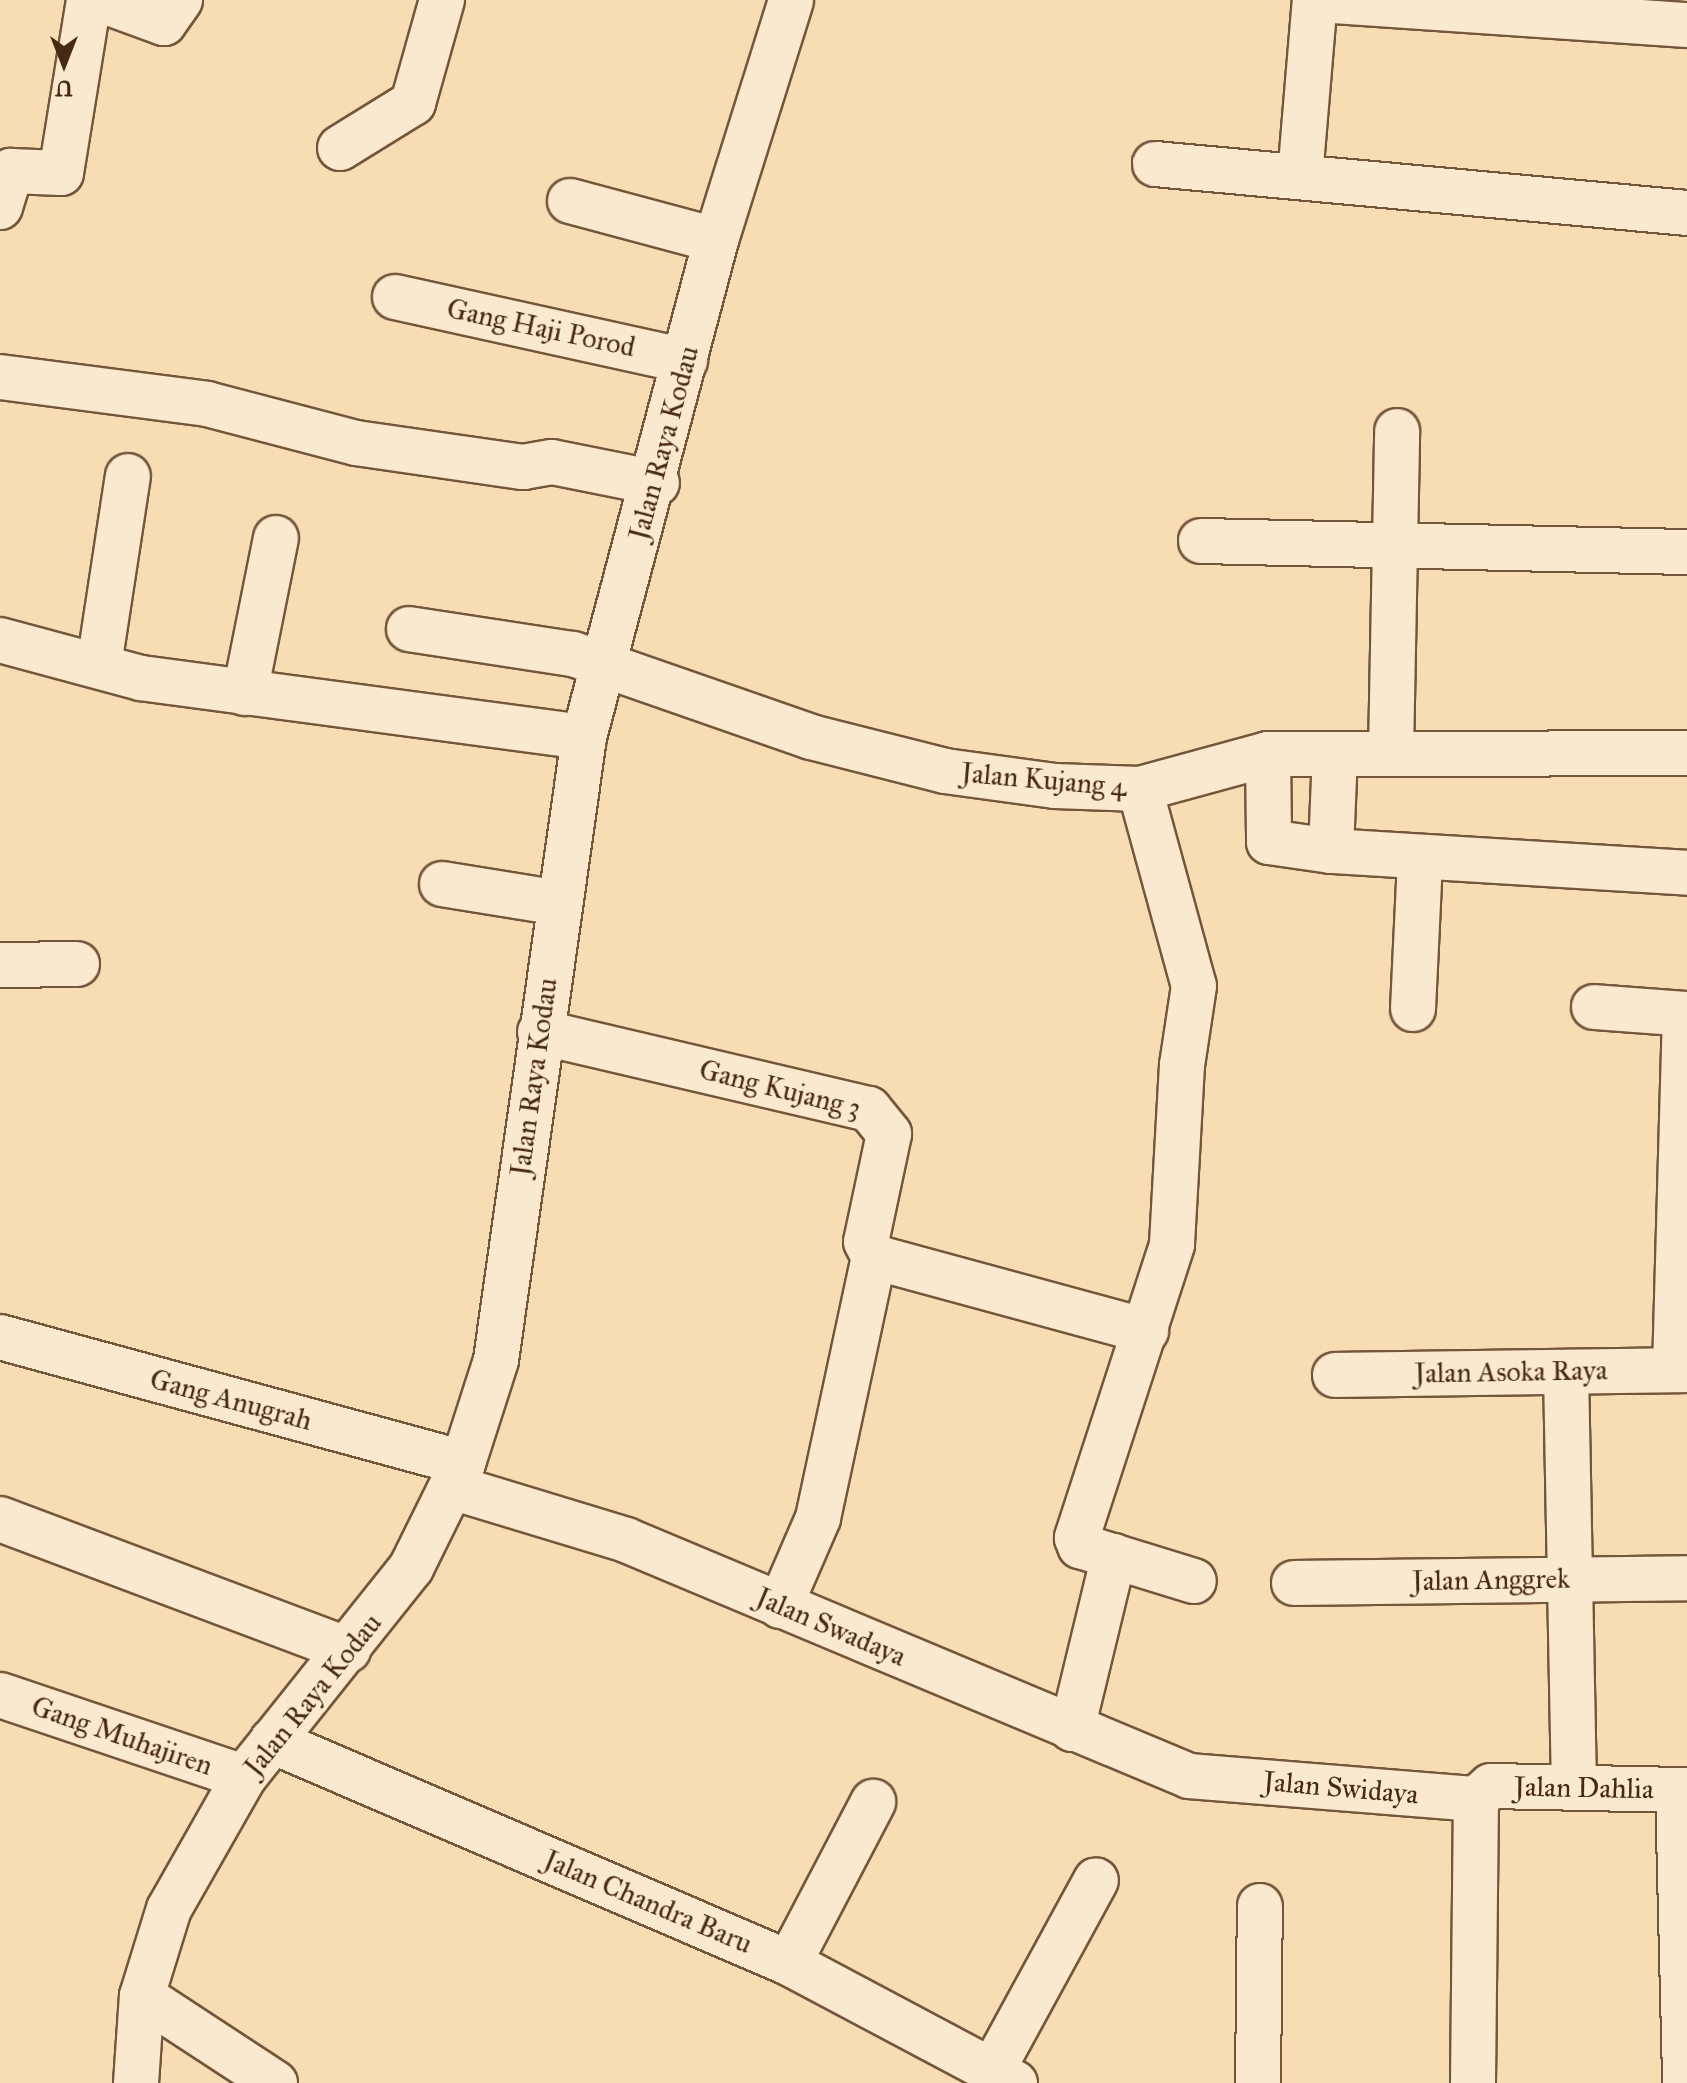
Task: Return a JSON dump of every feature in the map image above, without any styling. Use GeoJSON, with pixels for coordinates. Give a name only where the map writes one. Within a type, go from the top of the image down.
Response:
{"type":"FeatureCollection","features":[{"type":"Feature","properties":{"kind":"street"},"geometry":{"type":"LineString","coordinates":[[0,207],[11,171],[61,173],[89,0]]}},
{"type":"Feature","properties":{"kind":"street"},"geometry":{"type":"LineString","coordinates":[[101,0],[164,23],[180,0]]}},
{"type":"Feature","properties":{"kind":"street"},"geometry":{"type":"LineString","coordinates":[[340,148],[413,103],[442,0]]}},
{"type":"Feature","properties":{"kind":"street","name":"Jalan Raya Kodau"},"geometry":{"type":"LineString","coordinates":[[136,2083],[142,1996],[169,1909],[244,1777],[411,1568],[457,1475],[496,1360],[584,737],[657,483],[716,240],[791,0]]}},
{"type":"Feature","properties":{"kind":"street"},"geometry":{"type":"LineString","coordinates":[[1300,177],[1317,0],[1687,25]]}},
{"type":"Feature","properties":{"kind":"street"},"geometry":{"type":"LineString","coordinates":[[1155,164],[1687,213]]}},
{"type":"Feature","properties":{"kind":"street"},"geometry":{"type":"LineString","coordinates":[[570,201],[716,240]]}},
{"type":"Feature","properties":{"kind":"street","name":"Gang Haji Porod"},"geometry":{"type":"LineString","coordinates":[[395,297],[685,361]]}},
{"type":"Feature","properties":{"kind":"street"},"geometry":{"type":"LineString","coordinates":[[0,377],[172,398],[356,443],[523,467],[552,462],[657,483]]}},
{"type":"Feature","properties":{"kind":"street"},"geometry":{"type":"LineString","coordinates":[[1391,753],[1397,431]]}},
{"type":"Feature","properties":{"kind":"street"},"geometry":{"type":"LineString","coordinates":[[99,665],[128,476]]}},
{"type":"Feature","properties":{"kind":"street"},"geometry":{"type":"LineString","coordinates":[[245,693],[276,538]]}},
{"type":"Feature","properties":{"kind":"street"},"geometry":{"type":"LineString","coordinates":[[1201,541],[1687,552]]}},
{"type":"Feature","properties":{"kind":"street","name":"Jalan Kujang 4"},"geometry":{"type":"LineString","coordinates":[[409,629],[604,664],[811,737],[945,771],[1140,789],[1268,754],[1687,753]]}},
{"type":"Feature","properties":{"kind":"street"},"geometry":{"type":"LineString","coordinates":[[0,640],[99,665],[245,693],[584,737]]}},
{"type":"Feature","properties":{"kind":"street"},"geometry":{"type":"LineString","coordinates":[[1268,754],[1269,842],[1420,861],[1687,873]]}},
{"type":"Feature","properties":{"kind":"street"},"geometry":{"type":"LineString","coordinates":[[1331,851],[1335,754]]}},
{"type":"Feature","properties":{"kind":"street"},"geometry":{"type":"LineString","coordinates":[[1140,789],[1194,986],[1182,1065],[1172,1245],[1146,1331],[1079,1524],[1080,1546],[1194,1581]]}},
{"type":"Feature","properties":{"kind":"street"},"geometry":{"type":"LineString","coordinates":[[1413,1009],[1420,861]]}},
{"type":"Feature","properties":{"kind":"street"},"geometry":{"type":"LineString","coordinates":[[442,884],[559,903]]}},
{"type":"Feature","properties":{"kind":"street"},"geometry":{"type":"LineString","coordinates":[[0,965],[77,964]]}},
{"type":"Feature","properties":{"kind":"street"},"geometry":{"type":"LineString","coordinates":[[1594,1007],[1686,1014],[1681,1370]]}},
{"type":"Feature","properties":{"kind":"street","name":"Gang Kujang 3"},"geometry":{"type":"LineString","coordinates":[[540,1032],[877,1114],[890,1155],[867,1233],[874,1257]]}},
{"type":"Feature","properties":{"kind":"street"},"geometry":{"type":"LineString","coordinates":[[780,1606],[818,1518],[874,1257],[1146,1331]]}},
{"type":"Feature","properties":{"kind":"street","name":"Gang Anugrah"},"geometry":{"type":"LineString","coordinates":[[0,1337],[457,1475]]}},
{"type":"Feature","properties":{"kind":"street","name":"Jalan Asoka Raya"},"geometry":{"type":"LineString","coordinates":[[1335,1375],[1681,1370]]}},
{"type":"Feature","properties":{"kind":"street"},"geometry":{"type":"LineString","coordinates":[[1566,1372],[1574,1787]]}},
{"type":"Feature","properties":{"kind":"street","name":"Jalan Swadaya"},"geometry":{"type":"LineString","coordinates":[[457,1475],[626,1540],[1072,1729],[1206,1777]]}},
{"type":"Feature","properties":{"kind":"street"},"geometry":{"type":"LineString","coordinates":[[0,1519],[348,1650]]}},
{"type":"Feature","properties":{"kind":"street"},"geometry":{"type":"LineString","coordinates":[[1072,1729],[1114,1556]]}},
{"type":"Feature","properties":{"kind":"street","name":"Jalan Anggrek"},"geometry":{"type":"LineString","coordinates":[[1294,1583],[1687,1578]]}},
{"type":"Feature","properties":{"kind":"street","name":"Gang Muhajiren"},"geometry":{"type":"LineString","coordinates":[[0,1695],[244,1777]]}},
{"type":"Feature","properties":{"kind":"street","name":"Jalan Chandra Baru"},"geometry":{"type":"LineString","coordinates":[[272,1741],[789,1963],[1004,2077]]}},
{"type":"Feature","properties":{"kind":"street","name":"Jalan Swidaya"},"geometry":{"type":"LineString","coordinates":[[1206,1777],[1479,1795]]}},
{"type":"Feature","properties":{"kind":"street","name":"Jalan Dahlia"},"geometry":{"type":"LineString","coordinates":[[1479,1795],[1574,1787],[1682,1790]]}},
{"type":"Feature","properties":{"kind":"street"},"geometry":{"type":"LineString","coordinates":[[1682,1790],[1685,2083]]}},
{"type":"Feature","properties":{"kind":"street"},"geometry":{"type":"LineString","coordinates":[[1473,2083],[1479,1795]]}},
{"type":"Feature","properties":{"kind":"street"},"geometry":{"type":"LineString","coordinates":[[789,1963],[873,1802]]}},
{"type":"Feature","properties":{"kind":"street"},"geometry":{"type":"LineString","coordinates":[[1004,2077],[1096,1880]]}},
{"type":"Feature","properties":{"kind":"street"},"geometry":{"type":"LineString","coordinates":[[1258,2083],[1260,1906]]}},
{"type":"Feature","properties":{"kind":"street"},"geometry":{"type":"LineString","coordinates":[[142,1996],[275,2083]]}}]}
